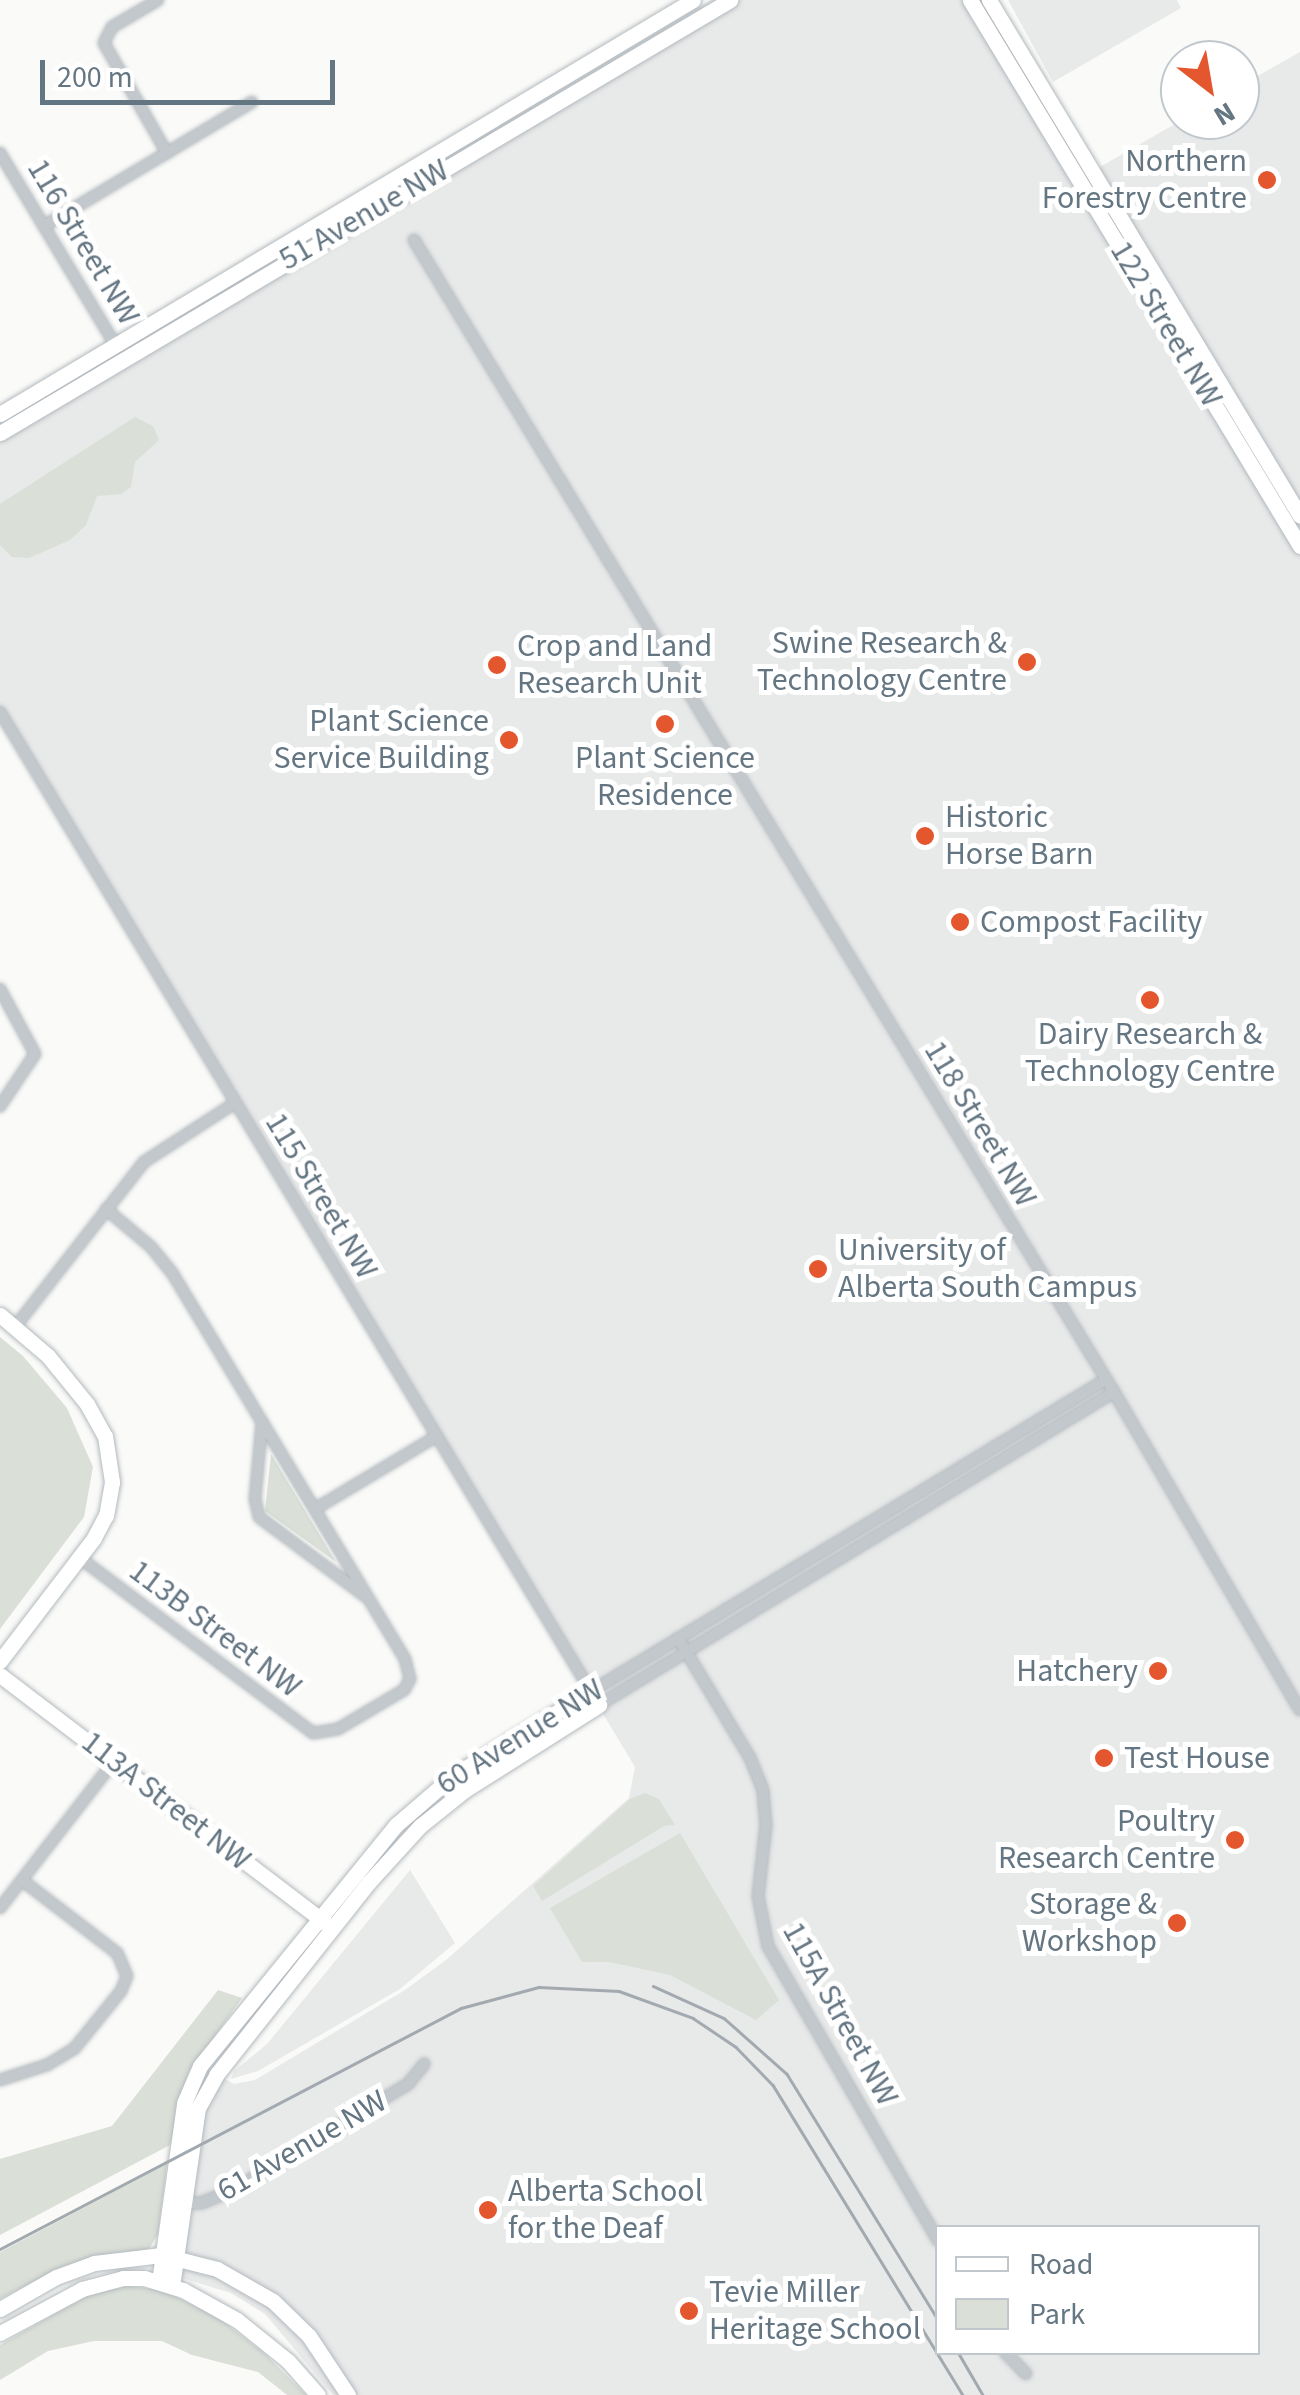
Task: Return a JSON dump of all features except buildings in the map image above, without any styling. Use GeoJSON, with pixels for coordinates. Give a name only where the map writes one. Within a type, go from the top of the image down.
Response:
{"type":"FeatureCollection","features":[{"type":"Feature","properties":{"kind":"main road","name":"51 Avenue NW"},"geometry":{"type":"LineString","coordinates":[[0,433],[119,351],[693,0]]}},
{"type":"Feature","properties":{"kind":"main road","name":"51 Avenue NW"},"geometry":{"type":"LineString","coordinates":[[0,414],[119,351],[730,0]]}},
{"type":"Feature","properties":{"kind":"main road","name":"122 Street NW"},"geometry":{"type":"LineString","coordinates":[[970,0],[1300,546]]}},
{"type":"Feature","properties":{"kind":"main road","name":"122 Street NW"},"geometry":{"type":"LineString","coordinates":[[989,0],[1300,516]]}},
{"type":"Feature","properties":{"kind":"main road"},"geometry":{"type":"LineString","coordinates":[[0,1315],[77,1390],[97,1420],[110,1454],[109,1505],[80,1558],[0,1661]]}},
{"type":"Feature","properties":{"kind":"main road","name":"113A Street NW"},"geometry":{"type":"LineString","coordinates":[[0,1674],[332,1928]]}},
{"type":"Feature","properties":{"kind":"main road","name":"60 Avenue NW"},"geometry":{"type":"LineString","coordinates":[[166,2284],[176,2202],[178,2130],[191,2083],[234,2021],[380,1841],[433,1791],[594,1699]]}},
{"type":"Feature","properties":{"kind":"main road","name":"60 Avenue NW"},"geometry":{"type":"LineString","coordinates":[[176,2202],[198,2108],[216,2075],[396,1850],[441,1809],[594,1699]]}},
{"type":"Feature","properties":{"kind":"main road"},"geometry":{"type":"LineString","coordinates":[[0,2309],[56,2276],[94,2263],[169,2257],[239,2278],[273,2301],[310,2336],[348,2395]]}},
{"type":"Feature","properties":{"kind":"main road"},"geometry":{"type":"LineString","coordinates":[[0,2333],[54,2302],[104,2282],[144,2278],[213,2305],[259,2336],[318,2395]]}},
{"type":"Feature","properties":{"kind":"street"},"geometry":{"type":"LineString","coordinates":[[158,0],[112,27],[104,38],[106,52],[167,153]]}},
{"type":"Feature","properties":{"kind":"street"},"geometry":{"type":"LineString","coordinates":[[44,226],[252,102]]}},
{"type":"Feature","properties":{"kind":"street","name":"116 Street NW"},"geometry":{"type":"LineString","coordinates":[[0,152],[119,351]]}},
{"type":"Feature","properties":{"kind":"street","name":"118 Street NW"},"geometry":{"type":"LineString","coordinates":[[414,240],[1114,1392],[1300,1710]]}},
{"type":"Feature","properties":{"kind":"street","name":"115 Street NW"},"geometry":{"type":"LineString","coordinates":[[0,712],[594,1699]]}},
{"type":"Feature","properties":{"kind":"street"},"geometry":{"type":"LineString","coordinates":[[0,989],[35,1054],[0,1106]]}},
{"type":"Feature","properties":{"kind":"street"},"geometry":{"type":"LineString","coordinates":[[15,1326],[150,1156],[235,1103]]}},
{"type":"Feature","properties":{"kind":"street"},"geometry":{"type":"LineString","coordinates":[[106,1209],[151,1247],[173,1274],[370,1600]]}},
{"type":"Feature","properties":{"kind":"street","name":"60 Avenue NW"},"geometry":{"type":"LineString","coordinates":[[594,1699],[678,1638],[1106,1380]]}},
{"type":"Feature","properties":{"kind":"street","name":"60 Avenue NW"},"geometry":{"type":"LineString","coordinates":[[594,1699],[687,1653],[1114,1392]]}},
{"type":"Feature","properties":{"kind":"street"},"geometry":{"type":"LineString","coordinates":[[262,1422],[255,1499],[260,1517],[370,1600]]}},
{"type":"Feature","properties":{"kind":"street"},"geometry":{"type":"LineString","coordinates":[[314,1510],[437,1436]]}},
{"type":"Feature","properties":{"kind":"street","name":"113B Street NW"},"geometry":{"type":"LineString","coordinates":[[80,1558],[298,1724],[321,1735],[397,1694],[410,1678],[410,1666],[370,1600]]}},
{"type":"Feature","properties":{"kind":"street","name":"115A Street NW"},"geometry":{"type":"LineString","coordinates":[[678,1638],[750,1758],[763,1790],[766,1825],[758,1896],[768,1946],[935,2235]]}},
{"type":"Feature","properties":{"kind":"street"},"geometry":{"type":"LineString","coordinates":[[0,1908],[114,1761]]}},
{"type":"Feature","properties":{"kind":"street"},"geometry":{"type":"LineString","coordinates":[[0,2080],[48,2065],[74,2050],[121,1991],[127,1971],[117,1953],[22,1880]]}},
{"type":"Feature","properties":{"kind":"street","name":"61 Avenue NW"},"geometry":{"type":"LineString","coordinates":[[176,2202],[201,2204],[233,2190],[408,2084],[424,2064]]}},
{"type":"Feature","properties":{"kind":"street"},"geometry":{"type":"LineString","coordinates":[[1008,2355],[1026,2374]]}},
{"type":"Feature","properties":{"kind":"shaded area","name":"University of Alberta South Campus"},"geometry":{"type":"Polygon","coordinates":[[[711,0],[980,0],[1086,175],[1160,133],[1160,140],[1260,140],[1260,75],[1300,52],[1300,2395],[333,2395],[265,2314],[231,2293],[168,2274],[187,2124],[208,2070],[234,2084],[255,2080],[405,1990],[446,1960],[629,1798],[635,1767],[0,712],[0,424],[711,0]]]}},
{"type":"Feature","properties":{"kind":"shaded area"},"geometry":{"type":"Polygon","coordinates":[[[1008,0],[1177,0],[1181,8],[1053,82],[1008,0]]]}},
{"type":"Feature","properties":{"kind":"shaded area"},"geometry":{"type":"Polygon","coordinates":[[[410,1870],[455,1943],[400,1989],[258,2071],[231,2079],[234,2071],[267,2044],[410,1870]]]}},
{"type":"Feature","properties":{"kind":"green space"},"geometry":{"type":"Polygon","coordinates":[[[135,417],[153,426],[159,440],[135,462],[131,487],[121,494],[97,496],[86,525],[70,540],[29,558],[12,557],[0,545],[0,504],[135,417]]]}},
{"type":"Feature","properties":{"kind":"green space"},"geometry":{"type":"Polygon","coordinates":[[[0,1337],[23,1356],[67,1408],[93,1467],[84,1517],[0,1629],[0,1337]]]}},
{"type":"Feature","properties":{"kind":"green space"},"geometry":{"type":"Polygon","coordinates":[[[271,1454],[336,1562],[265,1511],[271,1454]]]}},
{"type":"Feature","properties":{"kind":"green space"},"geometry":{"type":"Polygon","coordinates":[[[645,1793],[659,1799],[675,1825],[664,1826],[542,1901],[533,1886],[630,1799],[645,1793]]]}},
{"type":"Feature","properties":{"kind":"green space"},"geometry":{"type":"Polygon","coordinates":[[[680,1833],[779,2000],[756,2020],[670,1975],[609,1962],[582,1962],[550,1908],[680,1833]]]}},
{"type":"Feature","properties":{"kind":"green space"},"geometry":{"type":"Polygon","coordinates":[[[218,1990],[242,1998],[188,2074],[170,2145],[0,2235],[0,2159],[112,2126],[218,1990]]]}},
{"type":"Feature","properties":{"kind":"green space"},"geometry":{"type":"Polygon","coordinates":[[[167,2164],[158,2234],[149,2249],[62,2267],[0,2299],[0,2252],[167,2164]]]}},
{"type":"Feature","properties":{"kind":"green space"},"geometry":{"type":"Polygon","coordinates":[[[128,2286],[162,2290],[217,2317],[264,2353],[306,2395],[287,2395],[258,2372],[192,2355],[162,2341],[94,2341],[48,2351],[0,2380],[0,2345],[92,2293],[128,2286]]]}},
{"type":"Feature","properties":{"kind":"tram line"},"geometry":{"type":"LineString","coordinates":[[653,1986],[724,2018],[787,2074],[935,2314]]}},
{"type":"Feature","properties":{"kind":"tram line"},"geometry":{"type":"LineString","coordinates":[[0,2249],[461,2008],[539,1987],[619,1991],[693,2018],[736,2047],[773,2085],[935,2349]]}},
{"type":"Feature","properties":{"kind":"tram line"},"geometry":{"type":"LineString","coordinates":[[938,2355],[963,2395]]}},
{"type":"Feature","properties":{"kind":"tram line"},"geometry":{"type":"LineString","coordinates":[[960,2355],[983,2395]]}},
{"type":"Feature","properties":{"kind":"place","name":"Northern Forestry Centre"},"geometry":{"type":"Point","coordinates":[1267,180]}},
{"type":"Feature","properties":{"kind":"place","name":"Swine Research & Technology Centre"},"geometry":{"type":"Point","coordinates":[1027,662]}},
{"type":"Feature","properties":{"kind":"place","name":"Crop and Land Research Unit"},"geometry":{"type":"Point","coordinates":[497,665]}},
{"type":"Feature","properties":{"kind":"place","name":"Plant Science Residence"},"geometry":{"type":"Point","coordinates":[665,724]}},
{"type":"Feature","properties":{"kind":"place","name":"Plant Science Service Building"},"geometry":{"type":"Point","coordinates":[509,740]}},
{"type":"Feature","properties":{"kind":"place","name":"Historic Horse Barn"},"geometry":{"type":"Point","coordinates":[925,836]}},
{"type":"Feature","properties":{"kind":"place","name":"Compost Facility"},"geometry":{"type":"Point","coordinates":[960,922]}},
{"type":"Feature","properties":{"kind":"place","name":"Dairy Research & Technology Centre"},"geometry":{"type":"Point","coordinates":[1150,1000]}},
{"type":"Feature","properties":{"kind":"place","name":"University of Alberta South Campus"},"geometry":{"type":"Point","coordinates":[818,1269]}},
{"type":"Feature","properties":{"kind":"place","name":"Hatchery"},"geometry":{"type":"Point","coordinates":[1158,1671]}},
{"type":"Feature","properties":{"kind":"place","name":"Test House"},"geometry":{"type":"Point","coordinates":[1104,1758]}},
{"type":"Feature","properties":{"kind":"place","name":"Poultry Research Centre"},"geometry":{"type":"Point","coordinates":[1235,1840]}},
{"type":"Feature","properties":{"kind":"place","name":"Storage & Workshop"},"geometry":{"type":"Point","coordinates":[1177,1923]}},
{"type":"Feature","properties":{"kind":"place","name":"Alberta School for the Deaf"},"geometry":{"type":"Point","coordinates":[488,2210]}},
{"type":"Feature","properties":{"kind":"place","name":"Tevie Miller Heritage School"},"geometry":{"type":"Point","coordinates":[689,2311]}}]}
